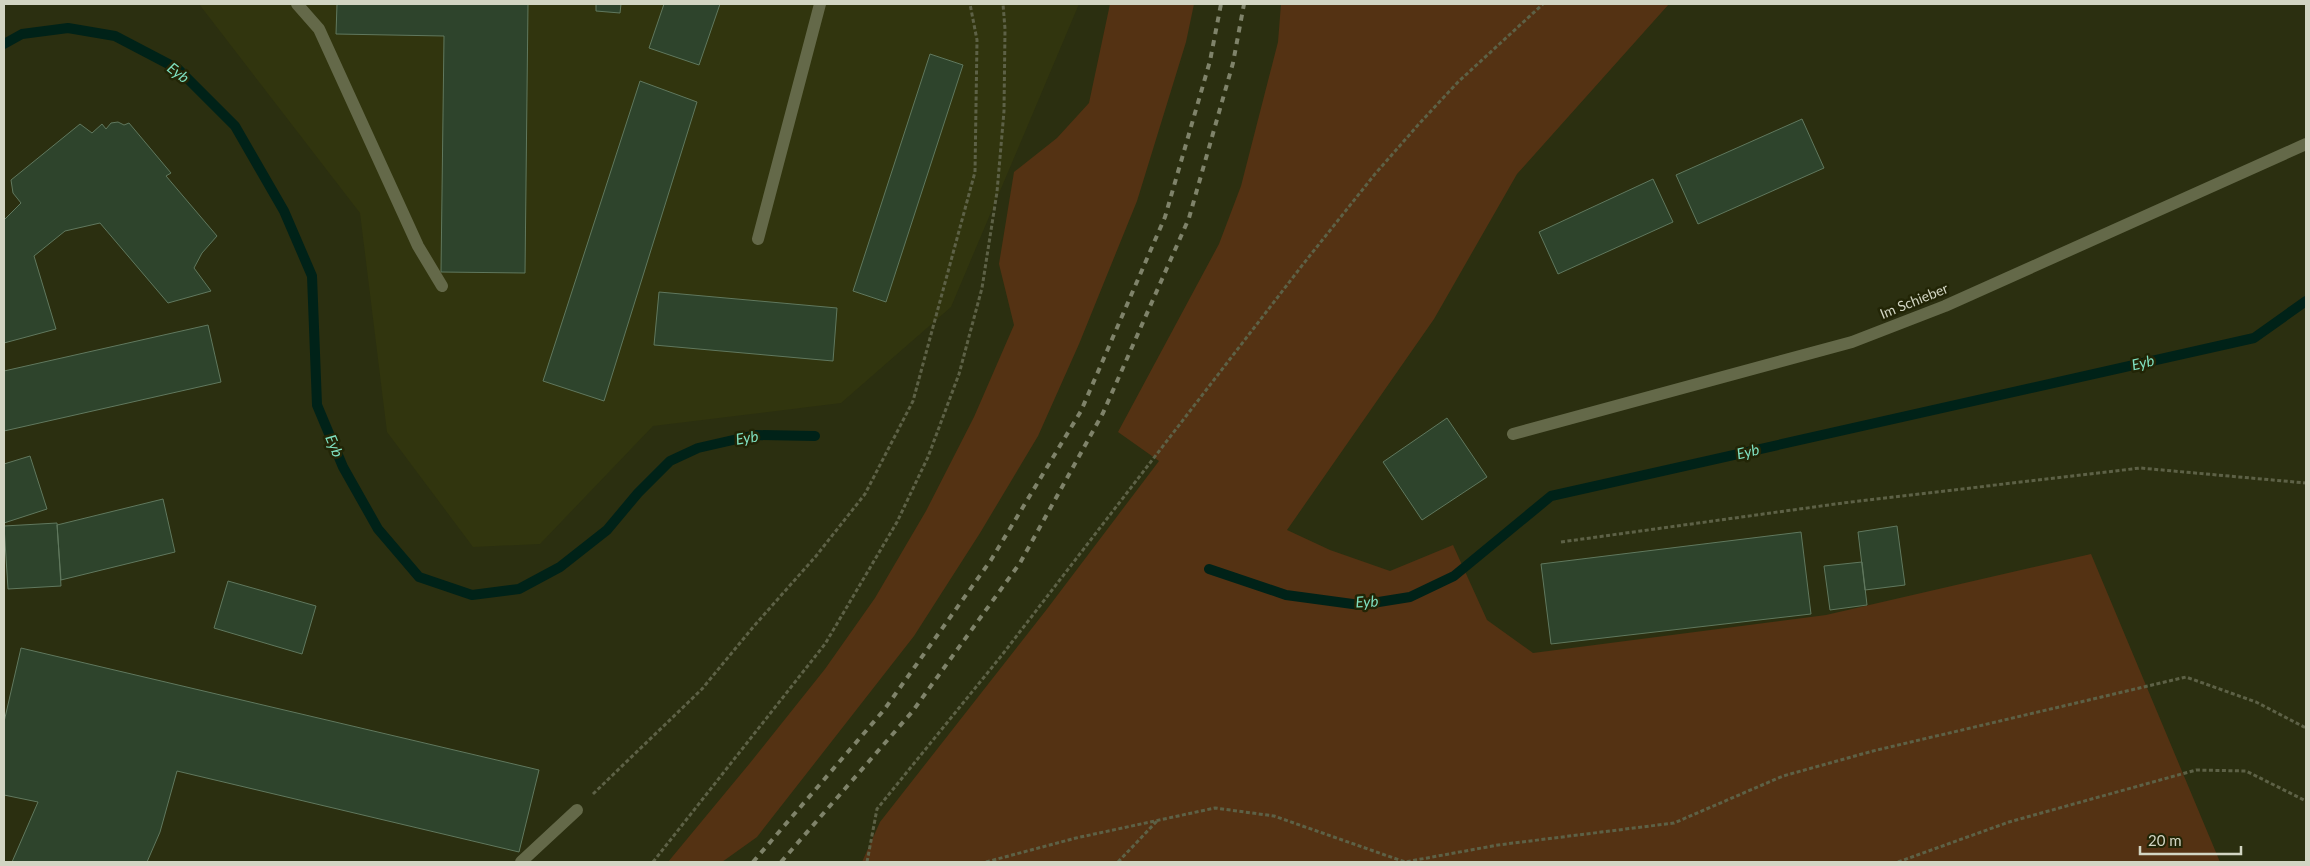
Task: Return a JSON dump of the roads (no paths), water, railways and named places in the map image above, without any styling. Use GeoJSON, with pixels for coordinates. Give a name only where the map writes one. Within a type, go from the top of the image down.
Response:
{"type":"FeatureCollection","features":[{"type":"Feature","properties":{"kind":"street"},"geometry":{"type":"LineString","coordinates":[[297,4],[319,29],[418,246],[442,286]]}},
{"type":"Feature","properties":{"kind":"street"},"geometry":{"type":"LineString","coordinates":[[758,239],[820,4]]}},
{"type":"Feature","properties":{"kind":"street","name":"Im Schieber"},"geometry":{"type":"LineString","coordinates":[[1514,434],[1852,342],[1945,306],[2306,144]]}},
{"type":"Feature","properties":{"kind":"street"},"geometry":{"type":"LineString","coordinates":[[521,862],[577,810]]}},
{"type":"Feature","properties":{"kind":"waterway","name":"Eyb"},"geometry":{"type":"LineString","coordinates":[[4,44],[22,34],[68,28],[115,36],[178,69],[235,126],[284,211],[312,276],[317,405],[343,467],[378,529],[419,577],[472,595],[519,589],[560,567],[607,530],[638,493],[670,461],[698,448],[755,435],[815,436]]}},
{"type":"Feature","properties":{"kind":"waterway","name":"Eyb"},"geometry":{"type":"LineString","coordinates":[[1209,569],[1286,595],[1360,605],[1410,597],[1454,576],[1551,496],[2254,338],[2306,301]]}},
{"type":"Feature","properties":{"kind":"railway"},"geometry":{"type":"LineString","coordinates":[[753,862],[884,710],[991,560],[1081,411],[1165,217],[1210,61],[1221,4]]}},
{"type":"Feature","properties":{"kind":"railway"},"geometry":{"type":"LineString","coordinates":[[781,862],[912,712],[1020,563],[1103,413],[1189,218],[1233,63],[1244,4]]}}]}
